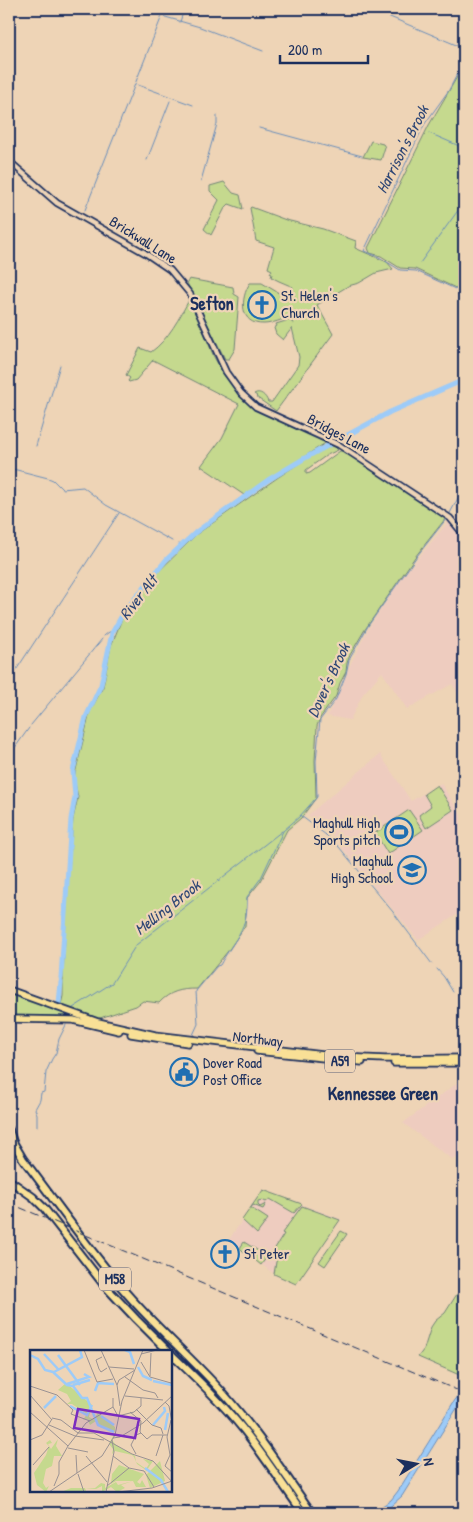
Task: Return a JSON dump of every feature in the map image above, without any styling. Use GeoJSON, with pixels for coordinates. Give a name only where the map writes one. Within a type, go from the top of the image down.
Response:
{"type":"FeatureCollection","features":[{"type":"Feature","properties":{"kind":"highway","name":"Northway"},"geometry":{"type":"LineString","coordinates":[[9,990],[98,1022],[155,1035],[340,1057],[395,1059],[464,1058]]}},
{"type":"Feature","properties":{"kind":"highway","name":"Northway"},"geometry":{"type":"LineString","coordinates":[[11,1019],[73,1020],[158,1039],[314,1058],[385,1063],[464,1062]]}},
{"type":"Feature","properties":{"kind":"highway","name":"M58"},"geometry":{"type":"LineString","coordinates":[[9,1130],[13,1142],[23,1159],[111,1275],[240,1413],[275,1459],[312,1513]]}},
{"type":"Feature","properties":{"kind":"highway","name":"M58"},"geometry":{"type":"LineString","coordinates":[[9,1180],[44,1208],[104,1285],[167,1350]]}},
{"type":"Feature","properties":{"kind":"highway"},"geometry":{"type":"LineString","coordinates":[[172,1355],[214,1396],[238,1424],[303,1513]]}},
{"type":"Feature","properties":{"kind":"main road","name":"Brickwall Lane"},"geometry":{"type":"LineString","coordinates":[[9,161],[57,203],[145,253],[170,270],[190,294],[226,372]]}},
{"type":"Feature","properties":{"kind":"main road","name":"Bridges Lane"},"geometry":{"type":"LineString","coordinates":[[226,372],[241,393],[256,407],[339,445],[447,516],[464,534]]}},
{"type":"Feature","properties":{"kind":"shaded area"},"geometry":{"type":"Polygon","coordinates":[[[449,521],[464,544],[464,698],[462,699],[452,684],[407,709],[382,672],[363,694],[350,720],[327,716],[368,629],[403,576],[449,521]]]}},
{"type":"Feature","properties":{"kind":"shaded area","name":"Maghull High School"},"geometry":{"type":"Polygon","coordinates":[[[380,754],[411,801],[441,783],[464,820],[464,910],[418,940],[327,830],[308,815],[380,754]]]}},
{"type":"Feature","properties":{"kind":"shaded area"},"geometry":{"type":"Polygon","coordinates":[[[464,1078],[464,1150],[457,1158],[452,1159],[403,1123],[464,1078]]]}},
{"type":"Feature","properties":{"kind":"shaded area"},"geometry":{"type":"Polygon","coordinates":[[[263,1190],[341,1219],[296,1284],[274,1274],[239,1247],[228,1241],[263,1190]]]}},
{"type":"Feature","properties":{"kind":"green space"},"geometry":{"type":"Polygon","coordinates":[[[464,65],[464,292],[415,269],[400,268],[381,256],[370,253],[368,248],[429,125],[464,65]]]}},
{"type":"Feature","properties":{"kind":"green space"},"geometry":{"type":"Polygon","coordinates":[[[371,141],[383,144],[385,147],[381,160],[363,157],[371,141]]]}},
{"type":"Feature","properties":{"kind":"green space"},"geometry":{"type":"Polygon","coordinates":[[[224,182],[233,193],[240,195],[243,209],[229,204],[211,235],[204,229],[219,200],[210,191],[210,186],[224,182]]]}},
{"type":"Feature","properties":{"kind":"green space"},"geometry":{"type":"Polygon","coordinates":[[[251,207],[286,220],[323,229],[356,241],[355,248],[387,262],[393,269],[376,273],[359,283],[348,286],[317,305],[333,334],[276,411],[254,394],[261,393],[268,402],[272,402],[298,365],[299,357],[292,328],[283,340],[276,334],[274,328],[277,326],[276,324],[289,320],[294,324],[291,317],[267,324],[256,323],[246,315],[243,303],[250,283],[262,283],[289,297],[293,287],[271,277],[272,274],[270,273],[272,270],[268,268],[274,247],[256,241],[251,207]]]}},
{"type":"Feature","properties":{"kind":"green space"},"geometry":{"type":"Polygon","coordinates":[[[189,279],[233,287],[234,294],[239,297],[235,349],[229,359],[225,359],[187,283],[189,279]]]}},
{"type":"Feature","properties":{"kind":"green space"},"geometry":{"type":"Polygon","coordinates":[[[190,298],[214,357],[224,375],[241,395],[259,410],[327,442],[244,495],[201,466],[222,438],[239,404],[153,360],[136,380],[129,382],[130,378],[126,375],[140,348],[151,352],[168,335],[190,298]]]}},
{"type":"Feature","properties":{"kind":"green space"},"geometry":{"type":"Polygon","coordinates":[[[333,445],[338,450],[327,455],[306,470],[306,474],[340,451],[344,451],[446,518],[415,557],[364,631],[350,655],[346,672],[336,696],[320,718],[317,726],[315,760],[316,798],[301,818],[287,830],[261,881],[247,898],[245,926],[228,951],[197,989],[176,991],[159,1003],[143,1001],[136,1006],[97,1019],[61,1005],[73,819],[78,797],[74,778],[90,712],[103,687],[111,646],[124,614],[155,575],[197,534],[309,457],[333,445]]]}},
{"type":"Feature","properties":{"kind":"green space"},"geometry":{"type":"Polygon","coordinates":[[[437,785],[453,810],[426,828],[419,815],[431,806],[424,794],[437,785]]]}},
{"type":"Feature","properties":{"kind":"green space","name":"Maghull High Sports pitch"},"geometry":{"type":"Polygon","coordinates":[[[409,810],[423,830],[388,854],[375,833],[409,810]]]}},
{"type":"Feature","properties":{"kind":"green space"},"geometry":{"type":"Polygon","coordinates":[[[9,992],[74,1016],[73,1019],[9,1016],[9,992]]]}},
{"type":"Feature","properties":{"kind":"green space"},"geometry":{"type":"Polygon","coordinates":[[[263,1190],[302,1204],[294,1213],[270,1199],[266,1202],[258,1201],[260,1207],[266,1204],[263,1209],[253,1205],[251,1208],[268,1219],[257,1234],[242,1220],[263,1190]]]}},
{"type":"Feature","properties":{"kind":"green space"},"geometry":{"type":"Polygon","coordinates":[[[302,1206],[340,1220],[296,1284],[274,1274],[277,1256],[272,1253],[284,1234],[282,1233],[302,1206]]]}},
{"type":"Feature","properties":{"kind":"green space"},"geometry":{"type":"Polygon","coordinates":[[[341,1231],[347,1234],[325,1266],[319,1262],[341,1231]]]}},
{"type":"Feature","properties":{"kind":"green space"},"geometry":{"type":"Polygon","coordinates":[[[244,1242],[265,1255],[269,1254],[261,1265],[245,1252],[247,1249],[244,1252],[240,1248],[244,1242]]]}},
{"type":"Feature","properties":{"kind":"green space"},"geometry":{"type":"Polygon","coordinates":[[[457,1294],[462,1295],[464,1299],[464,1377],[418,1357],[424,1349],[431,1327],[445,1313],[457,1294]]]}},
{"type":"Feature","properties":{"kind":"water"},"geometry":{"type":"Polygon","coordinates":[[[464,1388],[464,1397],[402,1496],[383,1513],[372,1513],[391,1500],[398,1491],[464,1388]]]}},
{"type":"Feature","properties":{"kind":"waterway"},"geometry":{"type":"LineString","coordinates":[[150,9],[155,12]]}},
{"type":"Feature","properties":{"kind":"waterway"},"geometry":{"type":"LineString","coordinates":[[180,22],[184,9]]}},
{"type":"Feature","properties":{"kind":"waterway"},"geometry":{"type":"LineString","coordinates":[[371,9],[461,47]]}},
{"type":"Feature","properties":{"kind":"waterway"},"geometry":{"type":"LineString","coordinates":[[85,210],[162,16],[200,27],[263,51]]}},
{"type":"Feature","properties":{"kind":"waterway","name":"Harrison's Brook"},"geometry":{"type":"LineString","coordinates":[[464,61],[449,90],[424,125],[364,251],[379,257],[400,270],[416,271],[464,293]]}},
{"type":"Feature","properties":{"kind":"waterway"},"geometry":{"type":"LineString","coordinates":[[138,85],[193,105]]}},
{"type":"Feature","properties":{"kind":"waterway"},"geometry":{"type":"LineString","coordinates":[[147,160],[170,101]]}},
{"type":"Feature","properties":{"kind":"waterway"},"geometry":{"type":"LineString","coordinates":[[201,181],[217,124],[217,116]]}},
{"type":"Feature","properties":{"kind":"waterway"},"geometry":{"type":"LineString","coordinates":[[259,128],[362,156]]}},
{"type":"Feature","properties":{"kind":"waterway"},"geometry":{"type":"LineString","coordinates":[[429,133],[464,148]]}},
{"type":"Feature","properties":{"kind":"waterway"},"geometry":{"type":"LineString","coordinates":[[420,263],[462,205]]}},
{"type":"Feature","properties":{"kind":"waterway"},"geometry":{"type":"LineString","coordinates":[[36,446],[60,365]]}},
{"type":"Feature","properties":{"kind":"waterway","name":"River Alt"},"geometry":{"type":"LineString","coordinates":[[61,978],[71,819],[75,797],[73,771],[86,717],[101,685],[112,633],[124,612],[166,560],[196,532],[268,480],[390,412],[464,380]]}},
{"type":"Feature","properties":{"kind":"waterway"},"geometry":{"type":"LineString","coordinates":[[9,468],[48,478],[53,480],[62,489],[83,487],[106,505],[172,541]]}},
{"type":"Feature","properties":{"kind":"waterway","name":"Dover's Brook"},"geometry":{"type":"LineString","coordinates":[[449,515],[464,487]]}},
{"type":"Feature","properties":{"kind":"waterway"},"geometry":{"type":"LineString","coordinates":[[9,681],[119,513]]}},
{"type":"Feature","properties":{"kind":"waterway","name":"Dover's Brook"},"geometry":{"type":"LineString","coordinates":[[193,1035],[198,1024],[196,991],[217,966],[220,965],[243,926],[246,917],[247,897],[261,878],[283,831],[317,797],[316,761],[320,720],[336,699],[346,674],[349,660],[368,626],[417,556],[447,518]]}},
{"type":"Feature","properties":{"kind":"waterway","name":"River Alt"},"geometry":{"type":"LineString","coordinates":[[104,636],[109,632],[113,632]]}},
{"type":"Feature","properties":{"kind":"waterway"},"geometry":{"type":"LineString","coordinates":[[31,725],[102,639]]}},
{"type":"Feature","properties":{"kind":"waterway"},"geometry":{"type":"LineString","coordinates":[[9,756],[29,728]]}},
{"type":"Feature","properties":{"kind":"waterway"},"geometry":{"type":"LineString","coordinates":[[301,816],[339,847],[393,912],[432,964]]}},
{"type":"Feature","properties":{"kind":"waterway","name":"Melling Brook"},"geometry":{"type":"LineString","coordinates":[[73,1008],[112,983],[136,945],[282,831]]}},
{"type":"Feature","properties":{"kind":"waterway"},"geometry":{"type":"LineString","coordinates":[[437,969],[453,992]]}},
{"type":"Feature","properties":{"kind":"waterway","name":"River Alt"},"geometry":{"type":"LineString","coordinates":[[59,1003],[61,982]]}},
{"type":"Feature","properties":{"kind":"waterway","name":"Melling Brook"},"geometry":{"type":"LineString","coordinates":[[37,1126],[35,1109],[40,1100],[41,1093],[44,1092],[46,1072],[56,1053],[59,1039],[66,1025]]}},
{"type":"Feature","properties":{"kind":"railway"},"geometry":{"type":"LineString","coordinates":[[9,1203],[464,1393]]}},
{"type":"Feature","properties":{"kind":"place","name":"St. Helen's Church"},"geometry":{"type":"Point","coordinates":[262,305]}},
{"type":"Feature","properties":{"kind":"place","name":"Maghull High Sports pitch"},"geometry":{"type":"Point","coordinates":[399,832]}},
{"type":"Feature","properties":{"kind":"place","name":"Maghull High School"},"geometry":{"type":"Point","coordinates":[412,870]}},
{"type":"Feature","properties":{"kind":"place","name":"Dover Road Post Office"},"geometry":{"type":"Point","coordinates":[184,1072]}},
{"type":"Feature","properties":{"kind":"place","name":"St Peter"},"geometry":{"type":"Point","coordinates":[225,1254]}},
{"type":"Feature","properties":{"kind":"district","name":"Sefton"},"geometry":{"type":"Point","coordinates":[212,304]}},
{"type":"Feature","properties":{"kind":"district","name":"Kennessee Green"},"geometry":{"type":"Point","coordinates":[383,1094]}}]}
